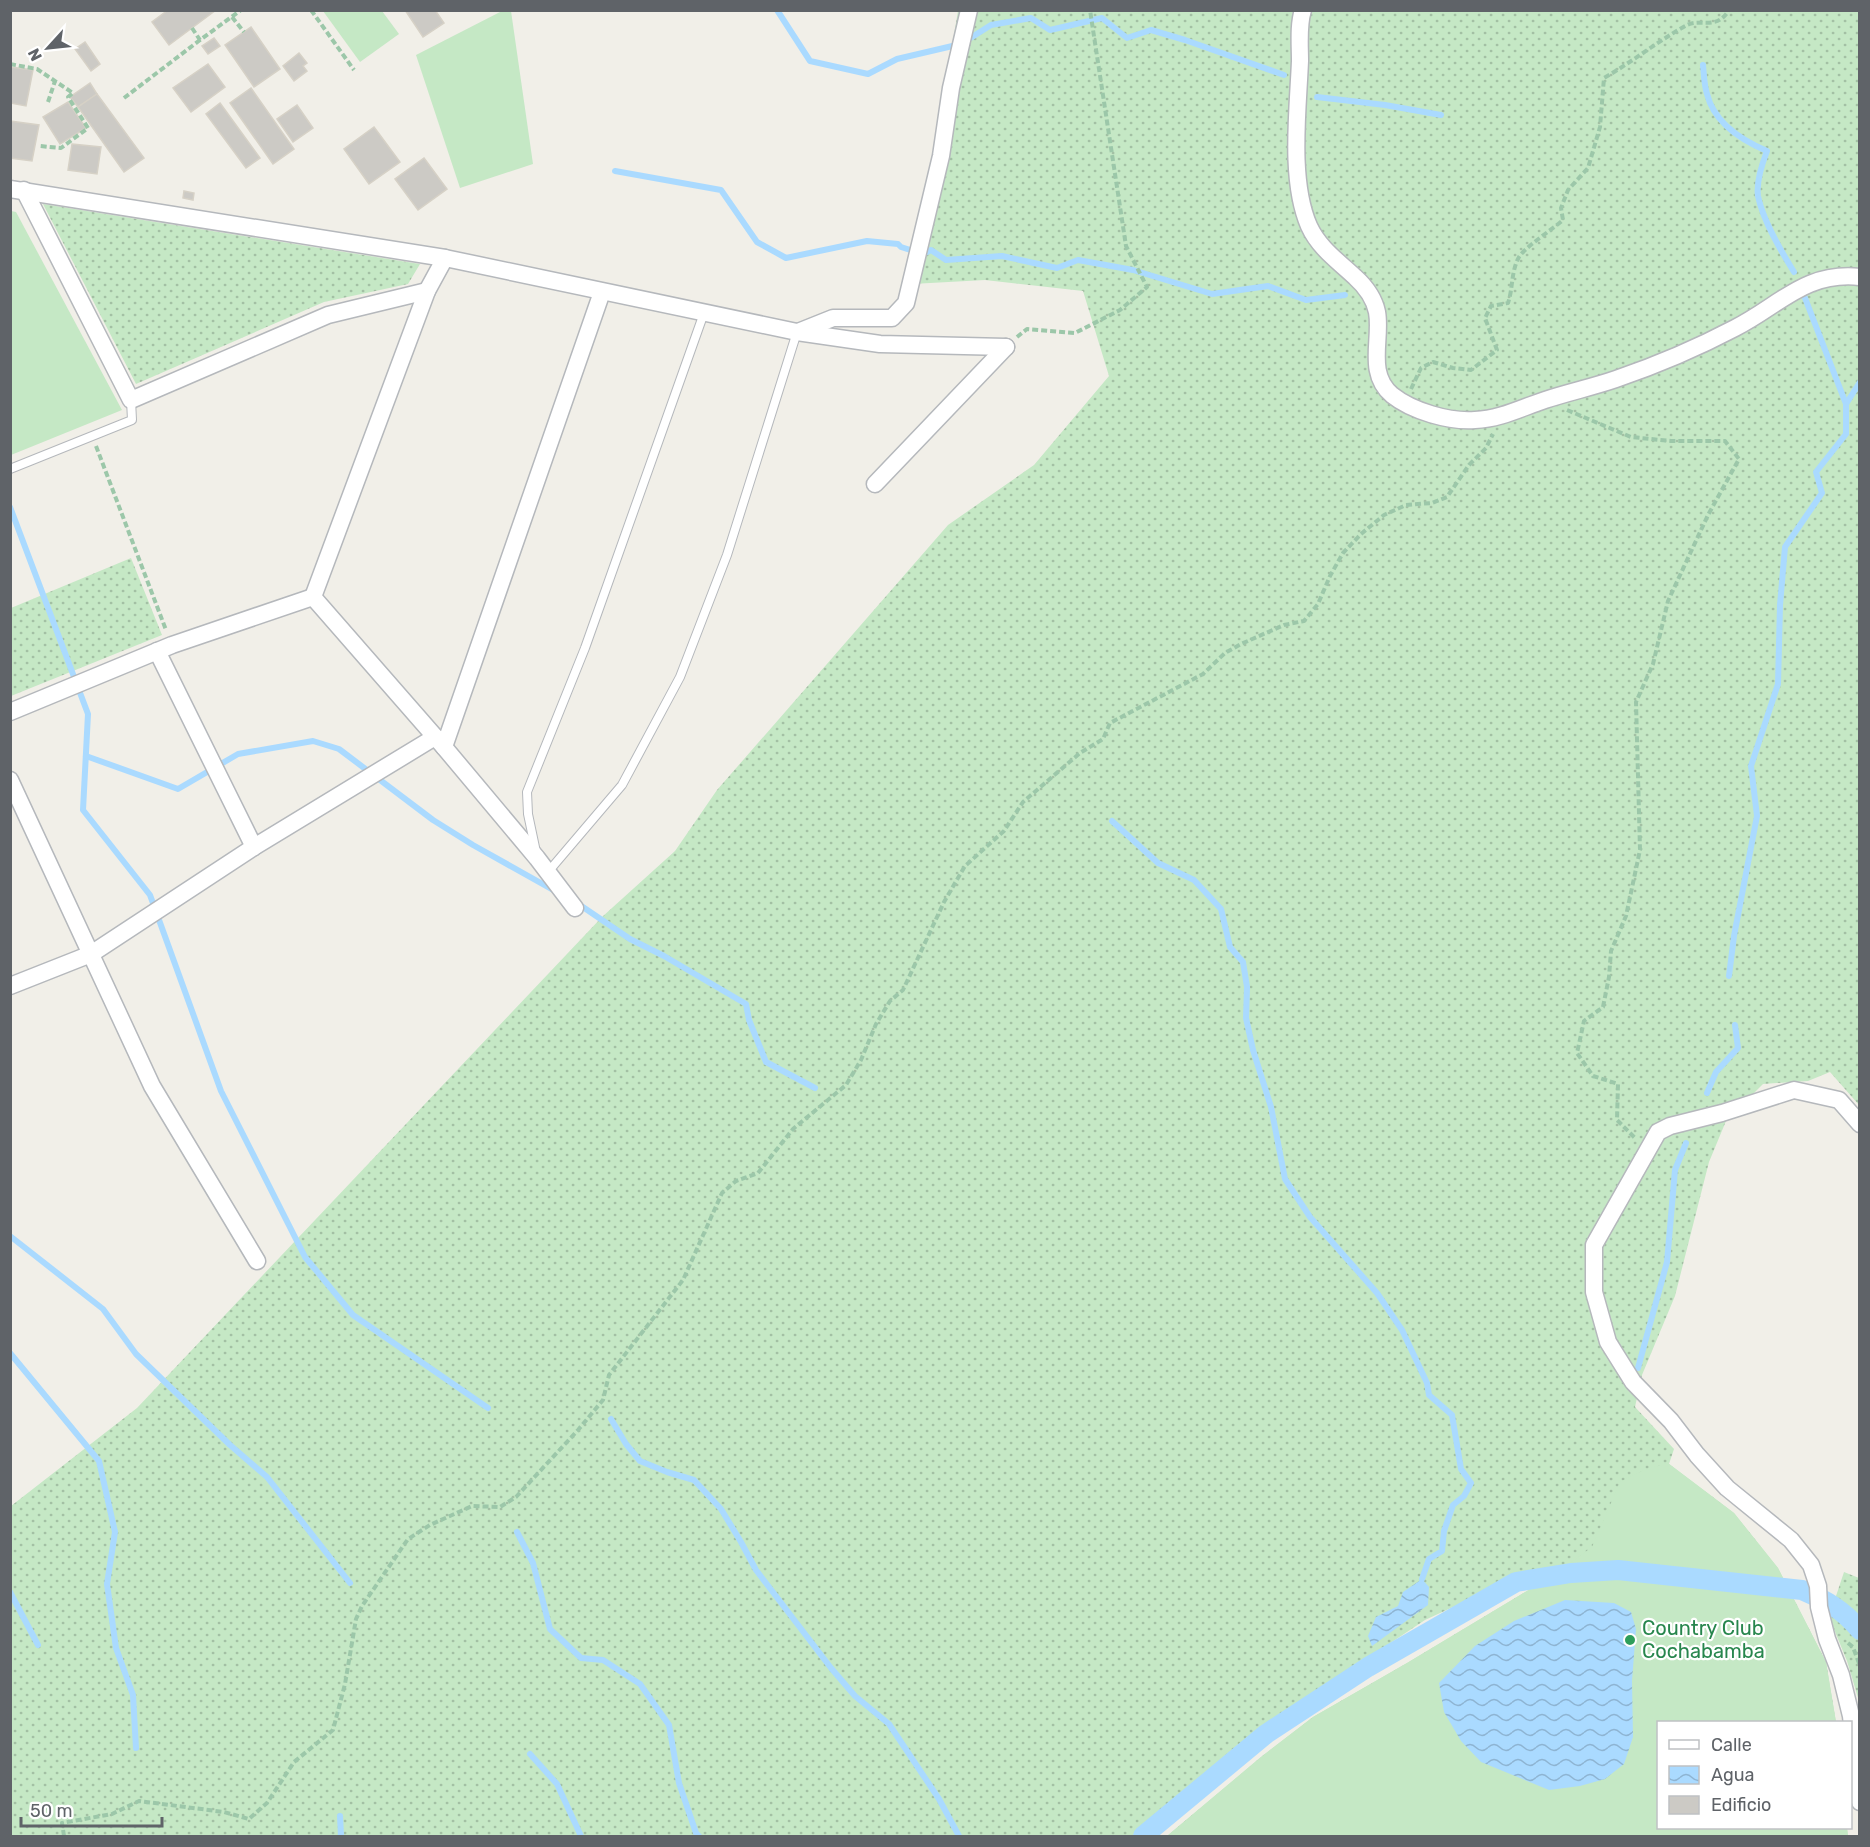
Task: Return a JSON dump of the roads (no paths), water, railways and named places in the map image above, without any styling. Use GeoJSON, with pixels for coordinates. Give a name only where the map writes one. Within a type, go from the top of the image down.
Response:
{"type":"FeatureCollection","features":[{"type":"Feature","properties":{"kind":"street"},"geometry":{"type":"LineString","coordinates":[[797,332],[834,318],[892,318],[906,303],[940,156],[951,88],[969,10]]}},
{"type":"Feature","properties":{"kind":"street"},"geometry":{"type":"LineString","coordinates":[[1303,10],[1297,138],[1299,191],[1309,226],[1325,251],[1357,278],[1372,297],[1377,312],[1378,372],[1384,385],[1403,402],[1435,415],[1472,421],[1501,417],[1545,400],[1615,380],[1669,359],[1737,327],[1803,285],[1843,275],[1860,277]]}},
{"type":"Feature","properties":{"kind":"street"},"geometry":{"type":"LineString","coordinates":[[17,189],[445,258],[797,332],[880,344],[1006,347],[875,484]]}},
{"type":"Feature","properties":{"kind":"street"},"geometry":{"type":"LineString","coordinates":[[17,189],[131,400],[328,315],[427,291]]}},
{"type":"Feature","properties":{"kind":"street"},"geometry":{"type":"LineString","coordinates":[[313,597],[427,291],[445,258]]}},
{"type":"Feature","properties":{"kind":"street"},"geometry":{"type":"LineString","coordinates":[[10,986],[91,954],[254,847],[439,742],[602,292]]}},
{"type":"Feature","properties":{"kind":"street"},"geometry":{"type":"LineString","coordinates":[[10,712],[164,648],[313,597]]}},
{"type":"Feature","properties":{"kind":"street"},"geometry":{"type":"LineString","coordinates":[[313,597],[537,858],[575,908]]}},
{"type":"Feature","properties":{"kind":"street"},"geometry":{"type":"LineString","coordinates":[[164,648],[254,847]]}},
{"type":"Feature","properties":{"kind":"street"},"geometry":{"type":"LineString","coordinates":[[10,780],[152,1086],[257,1261]]}},
{"type":"Feature","properties":{"kind":"street"},"geometry":{"type":"LineString","coordinates":[[1852,1721],[1841,1675],[1827,1639],[1819,1607],[1818,1586],[1811,1564],[1791,1540],[1727,1488],[1697,1455],[1671,1421],[1633,1382],[1608,1342],[1594,1292],[1594,1245],[1658,1132],[1670,1126],[1722,1113],[1794,1090],[1839,1100],[1860,1124]]}},
{"type":"Feature","properties":{"kind":"street"},"geometry":{"type":"LineString","coordinates":[[1852,1726],[1860,1802]]}},
{"type":"Feature","properties":{"kind":"lane"},"geometry":{"type":"LineString","coordinates":[[537,858],[528,814],[527,792],[585,648],[704,313]]}},
{"type":"Feature","properties":{"kind":"lane"},"geometry":{"type":"LineString","coordinates":[[548,872],[622,785],[680,677],[727,555],[797,332]]}},
{"type":"Feature","properties":{"kind":"lane"},"geometry":{"type":"LineString","coordinates":[[10,468],[132,420],[131,400]]}},
{"type":"Feature","properties":{"kind":"water"},"geometry":{"type":"Polygon","coordinates":[[[1422,1579],[1429,1587],[1428,1605],[1372,1646],[1368,1636],[1376,1617],[1398,1606],[1403,1592],[1422,1579]]]}},
{"type":"Feature","properties":{"kind":"water"},"geometry":{"type":"Polygon","coordinates":[[[1565,1600],[1614,1603],[1631,1612],[1636,1629],[1632,1681],[1633,1737],[1624,1764],[1605,1779],[1580,1786],[1549,1790],[1481,1762],[1461,1741],[1444,1712],[1439,1683],[1475,1646],[1514,1621],[1565,1600]]]}},
{"type":"Feature","properties":{"kind":"waterway"},"geometry":{"type":"LineString","coordinates":[[777,10],[810,61],[868,74],[897,59],[961,44],[991,25],[1031,18],[1050,30],[1102,18],[1127,38],[1151,30],[1284,75]]}},
{"type":"Feature","properties":{"kind":"waterway"},"geometry":{"type":"LineString","coordinates":[[1703,65],[1706,91],[1716,113],[1738,136],[1767,151],[1759,179],[1760,206],[1778,245],[1794,272]]}},
{"type":"Feature","properties":{"kind":"waterway"},"geometry":{"type":"LineString","coordinates":[[1317,97],[1385,105],[1441,115]]}},
{"type":"Feature","properties":{"kind":"waterway"},"geometry":{"type":"LineString","coordinates":[[615,171],[721,190],[757,242],[786,258],[867,241],[898,244],[923,254],[931,250],[946,260],[1002,256],[1057,268],[1078,260],[1133,270],[1212,294],[1268,286],[1306,300],[1345,295]]}},
{"type":"Feature","properties":{"kind":"waterway"},"geometry":{"type":"LineString","coordinates":[[1805,298],[1846,404]]}},
{"type":"Feature","properties":{"kind":"waterway"},"geometry":{"type":"LineString","coordinates":[[1729,976],[1734,936],[1757,816],[1751,766],[1778,684],[1780,605],[1785,547],[1822,493],[1816,472],[1846,434],[1846,404],[1860,382]]}},
{"type":"Feature","properties":{"kind":"waterway"},"geometry":{"type":"LineString","coordinates":[[10,507],[88,714],[83,810],[150,895],[221,1091],[305,1257],[353,1315],[488,1408]]}},
{"type":"Feature","properties":{"kind":"waterway"},"geometry":{"type":"LineString","coordinates":[[86,756],[178,789],[238,754],[313,741],[339,749],[433,820],[555,891]]}},
{"type":"Feature","properties":{"kind":"waterway"},"geometry":{"type":"LineString","coordinates":[[1112,821],[1158,863],[1194,880],[1221,909],[1230,947],[1243,962],[1247,987],[1246,1018],[1253,1050],[1271,1107],[1285,1179],[1310,1217],[1377,1293],[1402,1330],[1427,1383],[1429,1395],[1452,1415],[1461,1469],[1471,1483],[1464,1496],[1453,1505],[1444,1531],[1442,1551],[1429,1559],[1422,1579]]}},
{"type":"Feature","properties":{"kind":"waterway"},"geometry":{"type":"LineString","coordinates":[[577,903],[630,939],[746,1004],[749,1020],[766,1062],[815,1088]]}},
{"type":"Feature","properties":{"kind":"waterway"},"geometry":{"type":"LineString","coordinates":[[1707,1093],[1716,1072],[1738,1048],[1735,1025]]}},
{"type":"Feature","properties":{"kind":"waterway"},"geometry":{"type":"LineString","coordinates":[[1638,1368],[1667,1262],[1675,1170],[1686,1143]]}},
{"type":"Feature","properties":{"kind":"waterway"},"geometry":{"type":"LineString","coordinates":[[10,1236],[103,1309],[136,1354],[230,1445],[267,1477],[350,1583]]}},
{"type":"Feature","properties":{"kind":"waterway"},"geometry":{"type":"LineString","coordinates":[[10,1353],[99,1461],[115,1532],[107,1584],[116,1648],[133,1695],[136,1748]]}},
{"type":"Feature","properties":{"kind":"waterway"},"geometry":{"type":"LineString","coordinates":[[611,1419],[626,1444],[640,1461],[694,1480],[721,1509],[756,1570],[831,1668],[855,1696],[889,1724],[939,1799],[959,1836]]}},
{"type":"Feature","properties":{"kind":"waterway"},"geometry":{"type":"LineString","coordinates":[[517,1532],[533,1563],[550,1629],[581,1658],[603,1660],[640,1684],[669,1725],[679,1783],[699,1836]]}},
{"type":"Feature","properties":{"kind":"waterway"},"geometry":{"type":"LineString","coordinates":[[1143,1836],[1266,1734],[1368,1667],[1516,1582],[1571,1573],[1618,1570],[1802,1590],[1834,1606],[1860,1630]]}},
{"type":"Feature","properties":{"kind":"waterway"},"geometry":{"type":"LineString","coordinates":[[10,1592],[38,1645]]}},
{"type":"Feature","properties":{"kind":"waterway"},"geometry":{"type":"LineString","coordinates":[[530,1754],[557,1784],[581,1836]]}},
{"type":"Feature","properties":{"kind":"waterway"},"geometry":{"type":"LineString","coordinates":[[340,1816],[341,1836]]}},
{"type":"Feature","properties":{"kind":"place","name":"Country Club Cochabamba"},"geometry":{"type":"Point","coordinates":[1630,1640]}}]}
